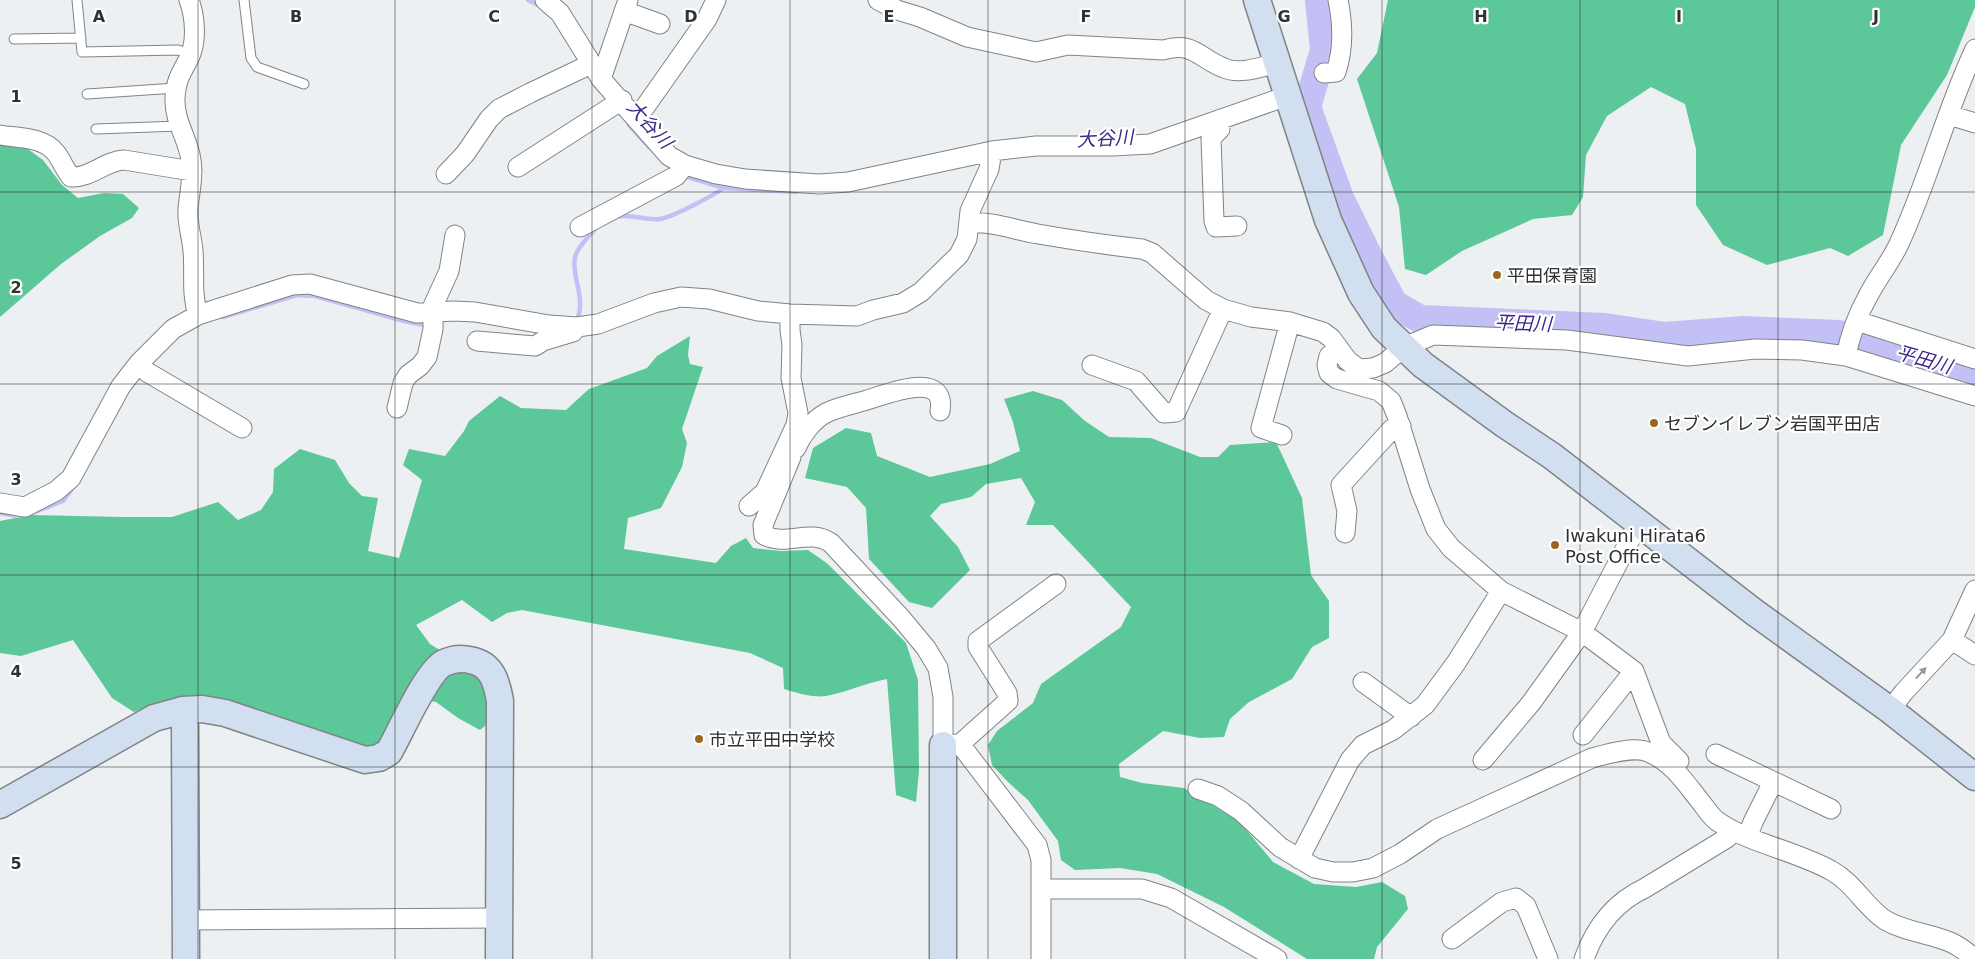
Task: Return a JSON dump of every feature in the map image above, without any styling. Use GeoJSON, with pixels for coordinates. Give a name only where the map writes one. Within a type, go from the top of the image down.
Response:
{"type":"FeatureCollection","features":[{"type":"Feature","properties":{"kind":"street"},"geometry":{"type":"LineString","coordinates":[[189,0],[194,12],[194,34],[191,54],[180,72],[176,88],[175,111],[178,126],[191,159],[193,183],[188,208],[188,226],[194,250],[194,301],[198,315]]}},
{"type":"Feature","properties":{"kind":"street"},"geometry":{"type":"LineString","coordinates":[[545,0],[560,13],[589,70],[616,104],[635,117],[681,170]]}},
{"type":"Feature","properties":{"kind":"street"},"geometry":{"type":"LineString","coordinates":[[635,117],[645,108],[707,19],[716,0]]}},
{"type":"Feature","properties":{"kind":"street"},"geometry":{"type":"LineString","coordinates":[[878,0],[897,10],[920,16],[967,37],[1036,52],[1068,45],[1163,50],[1177,46],[1190,49],[1225,69],[1245,71],[1277,63]]}},
{"type":"Feature","properties":{"kind":"street"},"geometry":{"type":"LineString","coordinates":[[1257,0],[1328,220],[1360,294],[1384,328],[1423,365],[1552,456],[1754,612],[1890,710],[1975,778]]}},
{"type":"Feature","properties":{"kind":"street"},"geometry":{"type":"LineString","coordinates":[[1324,73],[1336,72],[1339,61],[1343,27],[1338,0]]}},
{"type":"Feature","properties":{"kind":"street"},"geometry":{"type":"LineString","coordinates":[[446,174],[465,154],[489,119],[500,110],[589,70],[626,5],[660,24]]}},
{"type":"Feature","properties":{"kind":"street"},"geometry":{"type":"LineString","coordinates":[[1851,337],[1866,299],[1897,247],[1918,199],[1964,72],[1975,49]]}},
{"type":"Feature","properties":{"kind":"street"},"geometry":{"type":"LineString","coordinates":[[580,227],[681,170],[745,179],[819,184],[848,182],[992,151],[1036,146],[1150,144],[1288,96]]}},
{"type":"Feature","properties":{"kind":"street"},"geometry":{"type":"LineString","coordinates":[[518,167],[616,104]]}},
{"type":"Feature","properties":{"kind":"street"},"geometry":{"type":"LineString","coordinates":[[1949,115],[1975,123]]}},
{"type":"Feature","properties":{"kind":"street"},"geometry":{"type":"LineString","coordinates":[[1220,120],[1220,129],[1212,138],[1214,221],[1216,227],[1237,226]]}},
{"type":"Feature","properties":{"kind":"street"},"geometry":{"type":"LineString","coordinates":[[0,136],[40,141],[56,152],[71,177],[81,177],[117,161],[124,160],[192,171]]}},
{"type":"Feature","properties":{"kind":"street"},"geometry":{"type":"LineString","coordinates":[[0,503],[25,507],[56,491],[71,478],[121,386],[139,363],[173,329],[198,315],[292,285],[310,284],[417,313],[475,312],[549,325],[577,327],[598,324],[654,303],[681,297],[709,299],[758,311],[857,316],[903,303],[921,292],[959,255],[966,239],[970,211],[990,169],[992,151]]}},
{"type":"Feature","properties":{"kind":"street"},"geometry":{"type":"LineString","coordinates":[[969,222],[985,222],[1072,240],[1142,249],[1152,254],[1206,300],[1223,309],[1251,317],[1290,322],[1323,332],[1331,338],[1348,361],[1359,368],[1373,368],[1386,363],[1404,347],[1432,335],[1567,340],[1688,356],[1755,349],[1802,350],[1851,337],[1975,359]]}},
{"type":"Feature","properties":{"kind":"street"},"geometry":{"type":"LineString","coordinates":[[397,408],[403,383],[408,375],[420,366],[427,357],[434,329],[433,306],[449,271],[455,235]]}},
{"type":"Feature","properties":{"kind":"street"},"geometry":{"type":"LineString","coordinates":[[1092,366],[1136,381],[1164,413],[1176,412],[1223,309]]}},
{"type":"Feature","properties":{"kind":"street"},"geometry":{"type":"LineString","coordinates":[[790,314],[792,345],[791,378],[798,413],[787,455],[763,525],[764,535],[773,540],[822,537],[831,543],[907,625],[926,648],[938,668],[951,745],[943,959]]}},
{"type":"Feature","properties":{"kind":"street"},"geometry":{"type":"LineString","coordinates":[[1282,434],[1260,428],[1290,322]]}},
{"type":"Feature","properties":{"kind":"street"},"geometry":{"type":"LineString","coordinates":[[477,341],[535,346],[543,341],[574,332],[577,327]]}},
{"type":"Feature","properties":{"kind":"street"},"geometry":{"type":"LineString","coordinates":[[1851,337],[1975,396]]}},
{"type":"Feature","properties":{"kind":"street"},"geometry":{"type":"LineString","coordinates":[[1338,349],[1329,356],[1326,365],[1329,373],[1337,379],[1379,392],[1391,401],[1436,529],[1451,548],[1501,591],[1582,632],[1634,671],[1660,743],[1692,772],[1704,792],[1705,808]]}},
{"type":"Feature","properties":{"kind":"street"},"geometry":{"type":"LineString","coordinates":[[139,363],[147,372],[242,428]]}},
{"type":"Feature","properties":{"kind":"street"},"geometry":{"type":"LineString","coordinates":[[749,506],[765,492],[787,455],[811,425],[826,413],[902,389],[918,386],[931,388],[937,393],[942,402],[940,411]]}},
{"type":"Feature","properties":{"kind":"street"},"geometry":{"type":"LineString","coordinates":[[1345,533],[1348,511],[1341,486],[1392,429],[1400,426]]}},
{"type":"Feature","properties":{"kind":"street"},"geometry":{"type":"LineString","coordinates":[[1483,760],[1531,704],[1582,632],[1634,532],[1640,525]]}},
{"type":"Feature","properties":{"kind":"street"},"geometry":{"type":"LineString","coordinates":[[951,745],[1008,700],[1007,694],[978,647],[978,641],[1056,584]]}},
{"type":"Feature","properties":{"kind":"street"},"geometry":{"type":"LineString","coordinates":[[1890,710],[1952,640],[1975,590]]}},
{"type":"Feature","properties":{"kind":"street"},"geometry":{"type":"LineString","coordinates":[[1299,859],[1350,760],[1364,746],[1394,730],[1425,705],[1456,663],[1501,591]]}},
{"type":"Feature","properties":{"kind":"street"},"geometry":{"type":"LineString","coordinates":[[1952,640],[1975,655]]}},
{"type":"Feature","properties":{"kind":"street"},"geometry":{"type":"LineString","coordinates":[[0,805],[154,718],[183,710],[202,709],[225,713],[366,760],[379,758],[390,752],[431,675],[443,663],[459,658],[476,662],[490,671],[496,682],[500,701],[500,959]]}},
{"type":"Feature","properties":{"kind":"street"},"geometry":{"type":"LineString","coordinates":[[1583,735],[1634,671]]}},
{"type":"Feature","properties":{"kind":"street"},"geometry":{"type":"LineString","coordinates":[[1363,682],[1411,717]]}},
{"type":"Feature","properties":{"kind":"street"},"geometry":{"type":"LineString","coordinates":[[183,710],[185,727],[186,959]]}},
{"type":"Feature","properties":{"kind":"street"},"geometry":{"type":"LineString","coordinates":[[951,745],[1037,845],[1041,860],[1041,959]]}},
{"type":"Feature","properties":{"kind":"street"},"geometry":{"type":"LineString","coordinates":[[1198,789],[1218,796],[1241,811],[1280,847],[1315,868],[1333,872],[1353,872],[1373,868],[1400,854],[1437,829],[1592,758],[1619,751],[1645,751],[1663,759],[1681,777],[1716,820],[1740,833],[1832,871],[1846,880],[1873,910],[1885,920],[1950,950],[1964,950],[1975,959]]}},
{"type":"Feature","properties":{"kind":"street"},"geometry":{"type":"LineString","coordinates":[[1716,754],[1831,809]]}},
{"type":"Feature","properties":{"kind":"street"},"geometry":{"type":"LineString","coordinates":[[1584,959],[1600,924],[1631,894],[1645,888],[1727,838],[1740,833],[1753,822],[1773,782]]}},
{"type":"Feature","properties":{"kind":"street"},"geometry":{"type":"LineString","coordinates":[[1042,889],[1142,889],[1170,898],[1277,959]]}},
{"type":"Feature","properties":{"kind":"street"},"geometry":{"type":"LineString","coordinates":[[1452,939],[1502,902],[1516,898],[1526,906],[1548,959]]}},
{"type":"Feature","properties":{"kind":"street"},"geometry":{"type":"LineString","coordinates":[[186,920],[499,918]]}},
{"type":"Feature","properties":{"kind":"lane"},"geometry":{"type":"LineString","coordinates":[[77,0],[82,52],[178,50],[191,54]]}},
{"type":"Feature","properties":{"kind":"lane"},"geometry":{"type":"LineString","coordinates":[[244,0],[251,58],[257,67],[304,84]]}},
{"type":"Feature","properties":{"kind":"lane"},"geometry":{"type":"LineString","coordinates":[[14,39],[81,38]]}},
{"type":"Feature","properties":{"kind":"lane"},"geometry":{"type":"LineString","coordinates":[[87,94],[176,88]]}},
{"type":"Feature","properties":{"kind":"lane"},"geometry":{"type":"LineString","coordinates":[[96,129],[178,126]]}},
{"type":"Feature","properties":{"kind":"green space"},"geometry":{"type":"Polygon","coordinates":[[[1388,0],[1975,0],[1975,7],[1947,75],[1901,145],[1883,235],[1848,256],[1830,248],[1767,265],[1723,245],[1696,205],[1696,149],[1685,104],[1651,87],[1607,116],[1586,155],[1583,197],[1572,215],[1533,219],[1462,251],[1426,275],[1405,269],[1399,207],[1357,79],[1377,53],[1388,0]]]}},
{"type":"Feature","properties":{"kind":"green space"},"geometry":{"type":"Polygon","coordinates":[[[0,138],[14,139],[43,160],[62,185],[78,198],[104,193],[123,194],[139,208],[132,218],[100,236],[61,264],[0,317],[0,138]]]}},
{"type":"Feature","properties":{"kind":"green space"},"geometry":{"type":"Polygon","coordinates":[[[690,336],[688,355],[690,364],[703,367],[682,429],[687,443],[682,467],[661,508],[628,518],[624,549],[716,563],[731,546],[746,538],[753,548],[781,551],[808,550],[828,564],[906,643],[918,680],[919,771],[916,802],[896,795],[887,679],[826,696],[805,695],[784,689],[783,668],[750,653],[522,610],[507,613],[492,622],[462,600],[416,625],[430,644],[472,670],[484,681],[490,722],[480,730],[458,718],[436,702],[411,698],[378,749],[348,747],[260,711],[207,696],[171,699],[134,712],[112,698],[73,640],[21,656],[0,653],[0,521],[31,515],[172,517],[218,502],[238,520],[261,510],[273,492],[274,469],[300,449],[335,460],[349,483],[362,496],[378,498],[368,551],[399,558],[422,480],[403,465],[409,449],[445,456],[464,431],[469,421],[500,396],[521,408],[566,410],[589,389],[647,368],[657,356],[690,336]]]}},
{"type":"Feature","properties":{"kind":"green space"},"geometry":{"type":"Polygon","coordinates":[[[1033,391],[1062,400],[1085,421],[1109,437],[1151,438],[1200,457],[1218,457],[1230,445],[1276,442],[1302,498],[1311,575],[1329,601],[1329,638],[1312,647],[1292,679],[1249,702],[1230,719],[1224,737],[1200,738],[1163,731],[1119,764],[1120,777],[1142,783],[1184,788],[1239,821],[1273,862],[1314,884],[1356,887],[1382,882],[1405,896],[1408,909],[1377,947],[1374,959],[1307,959],[1224,907],[1157,874],[1120,868],[1075,870],[1061,860],[1058,841],[1028,800],[992,765],[988,745],[997,731],[1033,703],[1041,684],[1121,627],[1131,607],[1053,525],[1026,525],[1035,502],[1021,478],[986,484],[971,497],[941,504],[930,516],[958,547],[970,570],[932,608],[909,602],[869,559],[866,508],[847,487],[805,478],[813,448],[846,428],[871,433],[877,456],[930,477],[990,464],[1020,451],[1013,422],[1004,399],[1033,391]]]}},
{"type":"Feature","properties":{"kind":"waterway","name":"大谷川"},"geometry":{"type":"LineString","coordinates":[[528,0],[542,7]]}},
{"type":"Feature","properties":{"kind":"waterway","name":"平田川"},"geometry":{"type":"LineString","coordinates":[[1319,0],[1324,50],[1307,107],[1340,198],[1394,304],[1420,319],[1605,327],[1665,336],[1743,330],[1839,334],[1975,374]]}},
{"type":"Feature","properties":{"kind":"waterway","name":"大谷川"},"geometry":{"type":"LineString","coordinates":[[629,125],[649,147]]}},
{"type":"Feature","properties":{"kind":"waterway","name":"大谷川"},"geometry":{"type":"LineString","coordinates":[[683,174],[724,188],[797,192]]}},
{"type":"Feature","properties":{"kind":"waterway"},"geometry":{"type":"LineString","coordinates":[[616,217],[660,219],[692,206],[724,188]]}},
{"type":"Feature","properties":{"kind":"waterway"},"geometry":{"type":"LineString","coordinates":[[576,321],[580,304],[574,261],[583,243],[598,226]]}},
{"type":"Feature","properties":{"kind":"waterway"},"geometry":{"type":"LineString","coordinates":[[223,317],[297,295],[315,296],[424,325]]}},
{"type":"Feature","properties":{"kind":"waterway"},"geometry":{"type":"LineString","coordinates":[[0,513],[16,516],[35,512],[63,501],[75,485]]}},
{"type":"Feature","properties":{"kind":"place","name":"平田保育園"},"geometry":{"type":"Point","coordinates":[1497,275]}},
{"type":"Feature","properties":{"kind":"place","name":"セブンイレブン岩国平田店"},"geometry":{"type":"Point","coordinates":[1654,423]}},
{"type":"Feature","properties":{"kind":"place","name":"Iwakuni Hirata6 Post Office"},"geometry":{"type":"Point","coordinates":[1555,545]}},
{"type":"Feature","properties":{"kind":"place","name":"市立平田中学校"},"geometry":{"type":"Point","coordinates":[699,739]}}]}
